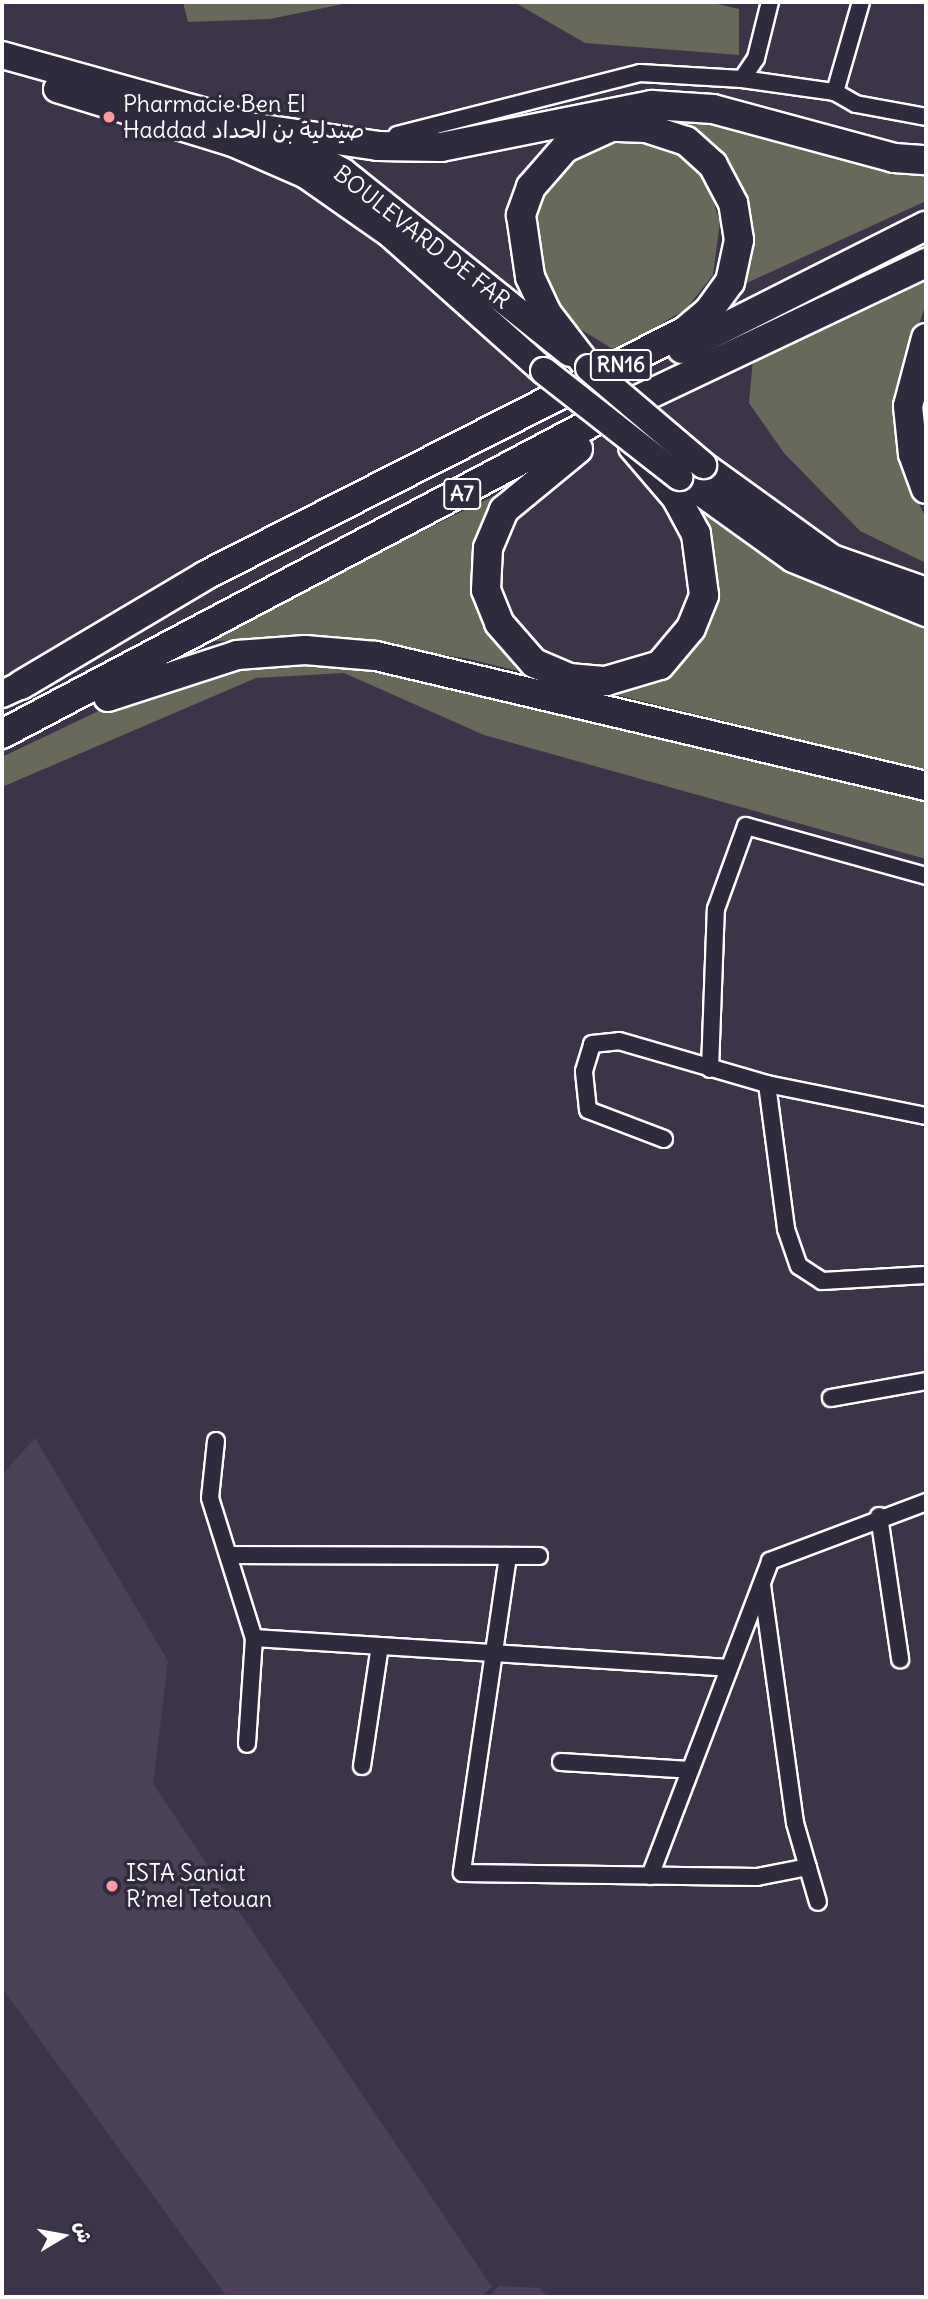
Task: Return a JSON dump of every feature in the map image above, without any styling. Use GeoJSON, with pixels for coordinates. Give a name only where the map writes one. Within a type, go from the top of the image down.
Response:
{"type":"FeatureCollection","features":[{"type":"Feature","properties":{"kind":"highway","name":"BOULEVARD DE FAR"},"geometry":{"type":"LineString","coordinates":[[2,55],[256,128],[344,172],[589,368]]}},
{"type":"Feature","properties":{"kind":"highway","name":"BOULEVARD DE FAR"},"geometry":{"type":"LineString","coordinates":[[2,74],[233,143],[306,175],[390,234],[544,371],[621,430]]}},
{"type":"Feature","properties":{"kind":"highway"},"geometry":{"type":"LineString","coordinates":[[256,128],[321,137],[441,146],[652,105],[713,109],[894,158],[926,160]]}},
{"type":"Feature","properties":{"kind":"highway","name":"RN16"},"geometry":{"type":"LineString","coordinates":[[11,689],[206,575],[685,331],[708,312],[730,282],[738,240],[733,203],[713,166],[686,141],[646,128],[611,127],[565,148],[531,187],[521,215],[530,277],[546,312],[589,368],[703,465],[832,558],[926,591]]}},
{"type":"Feature","properties":{"kind":"highway","name":"A7"},"geometry":{"type":"LineString","coordinates":[[11,689],[926,226]]}},
{"type":"Feature","properties":{"kind":"highway","name":"A7"},"geometry":{"type":"LineString","coordinates":[[2,734],[610,413],[670,389],[926,263]]}},
{"type":"Feature","properties":{"kind":"highway"},"geometry":{"type":"LineString","coordinates":[[926,338],[908,406],[913,454],[926,489]]}},
{"type":"Feature","properties":{"kind":"highway"},"geometry":{"type":"LineString","coordinates":[[621,430],[676,496],[696,534],[704,595],[691,628],[660,665],[623,680],[588,682],[545,670],[507,635],[486,590],[488,548],[504,510],[527,485],[670,389]]}},
{"type":"Feature","properties":{"kind":"highway","name":"RN16"},"geometry":{"type":"LineString","coordinates":[[621,430],[679,477],[793,559],[926,613]]}},
{"type":"Feature","properties":{"kind":"highway"},"geometry":{"type":"LineString","coordinates":[[2,748],[166,673],[237,655],[305,650],[421,665],[926,786]]}},
{"type":"Feature","properties":{"kind":"street"},"geometry":{"type":"LineString","coordinates":[[742,79],[756,58],[770,2]]}},
{"type":"Feature","properties":{"kind":"street"},"geometry":{"type":"LineString","coordinates":[[835,92],[861,2]]}},
{"type":"Feature","properties":{"kind":"street"},"geometry":{"type":"LineString","coordinates":[[321,137],[436,130],[640,73],[742,79],[835,92],[856,104],[926,117]]}},
{"type":"Feature","properties":{"kind":"street"},"geometry":{"type":"LineString","coordinates":[[710,1069],[716,909],[746,826],[926,876]]}},
{"type":"Feature","properties":{"kind":"street"},"geometry":{"type":"LineString","coordinates":[[664,1139],[588,1111],[584,1071],[592,1044],[619,1041],[767,1084],[926,1116]]}},
{"type":"Feature","properties":{"kind":"street"},"geometry":{"type":"LineString","coordinates":[[767,1084],[786,1229],[799,1266],[822,1281],[926,1275]]}},
{"type":"Feature","properties":{"kind":"street"},"geometry":{"type":"LineString","coordinates":[[831,1398],[926,1381]]}},
{"type":"Feature","properties":{"kind":"street"},"geometry":{"type":"LineString","coordinates":[[216,1441],[208,1482],[254,1638],[247,1744]]}},
{"type":"Feature","properties":{"kind":"street"},"geometry":{"type":"LineString","coordinates":[[650,1876],[762,1581],[776,1556],[879,1516],[926,1502]]}},
{"type":"Feature","properties":{"kind":"street"},"geometry":{"type":"LineString","coordinates":[[879,1516],[900,1659]]}},
{"type":"Feature","properties":{"kind":"street"},"geometry":{"type":"LineString","coordinates":[[229,1555],[538,1556]]}},
{"type":"Feature","properties":{"kind":"street"},"geometry":{"type":"LineString","coordinates":[[508,1556],[462,1873],[757,1877],[808,1867]]}},
{"type":"Feature","properties":{"kind":"street"},"geometry":{"type":"LineString","coordinates":[[762,1581],[795,1823],[818,1902]]}},
{"type":"Feature","properties":{"kind":"street"},"geometry":{"type":"LineString","coordinates":[[254,1638],[729,1668]]}},
{"type":"Feature","properties":{"kind":"street"},"geometry":{"type":"LineString","coordinates":[[362,1766],[380,1646]]}},
{"type":"Feature","properties":{"kind":"street"},"geometry":{"type":"LineString","coordinates":[[561,1762],[690,1770]]}},
{"type":"Feature","properties":{"kind":"shaded area","name":"ISTA Saniat R’mel Tetouan"},"geometry":{"type":"Polygon","coordinates":[[[35,1438],[168,1661],[153,1784],[492,2287],[480,2297],[227,2297],[2,1988],[2,1475],[35,1438]]]}},
{"type":"Feature","properties":{"kind":"shaded area"},"geometry":{"type":"Polygon","coordinates":[[[499,2286],[540,2288],[548,2297],[488,2297],[499,2286]]]}},
{"type":"Feature","properties":{"kind":"green space"},"geometry":{"type":"Polygon","coordinates":[[[183,2],[353,2],[270,19],[188,22],[183,2]]]}},
{"type":"Feature","properties":{"kind":"green space"},"geometry":{"type":"Polygon","coordinates":[[[514,2],[709,2],[739,9],[739,55],[585,43],[514,2]]]}},
{"type":"Feature","properties":{"kind":"green space"},"geometry":{"type":"Polygon","coordinates":[[[662,112],[926,170],[926,201],[740,286],[750,243],[737,177],[699,132],[662,112]]]}},
{"type":"Feature","properties":{"kind":"green space"},"geometry":{"type":"Polygon","coordinates":[[[636,137],[671,149],[704,174],[720,222],[713,275],[686,309],[616,351],[567,321],[540,274],[530,203],[549,174],[601,142],[636,137]]]}},
{"type":"Feature","properties":{"kind":"green space"},"geometry":{"type":"Polygon","coordinates":[[[926,277],[926,303],[894,401],[899,459],[926,519],[926,563],[860,531],[784,453],[749,403],[753,359],[926,277]]]}},
{"type":"Feature","properties":{"kind":"green space"},"geometry":{"type":"Polygon","coordinates":[[[498,494],[478,534],[471,589],[489,631],[569,681],[667,652],[701,598],[685,498],[787,571],[926,627],[926,770],[465,658],[307,637],[195,642],[498,494]]]}},
{"type":"Feature","properties":{"kind":"green space"},"geometry":{"type":"Polygon","coordinates":[[[309,661],[436,673],[926,786],[926,859],[484,735],[344,673],[256,678],[2,787],[2,757],[147,688],[203,673],[309,661]]]}},
{"type":"Feature","properties":{"kind":"place","name":"Pharmacie Ben El Haddad صيدلية بن الحداد"},"geometry":{"type":"Point","coordinates":[109,117]}},
{"type":"Feature","properties":{"kind":"place","name":"ISTA Saniat R’mel Tetouan"},"geometry":{"type":"Point","coordinates":[112,1886]}}]}
